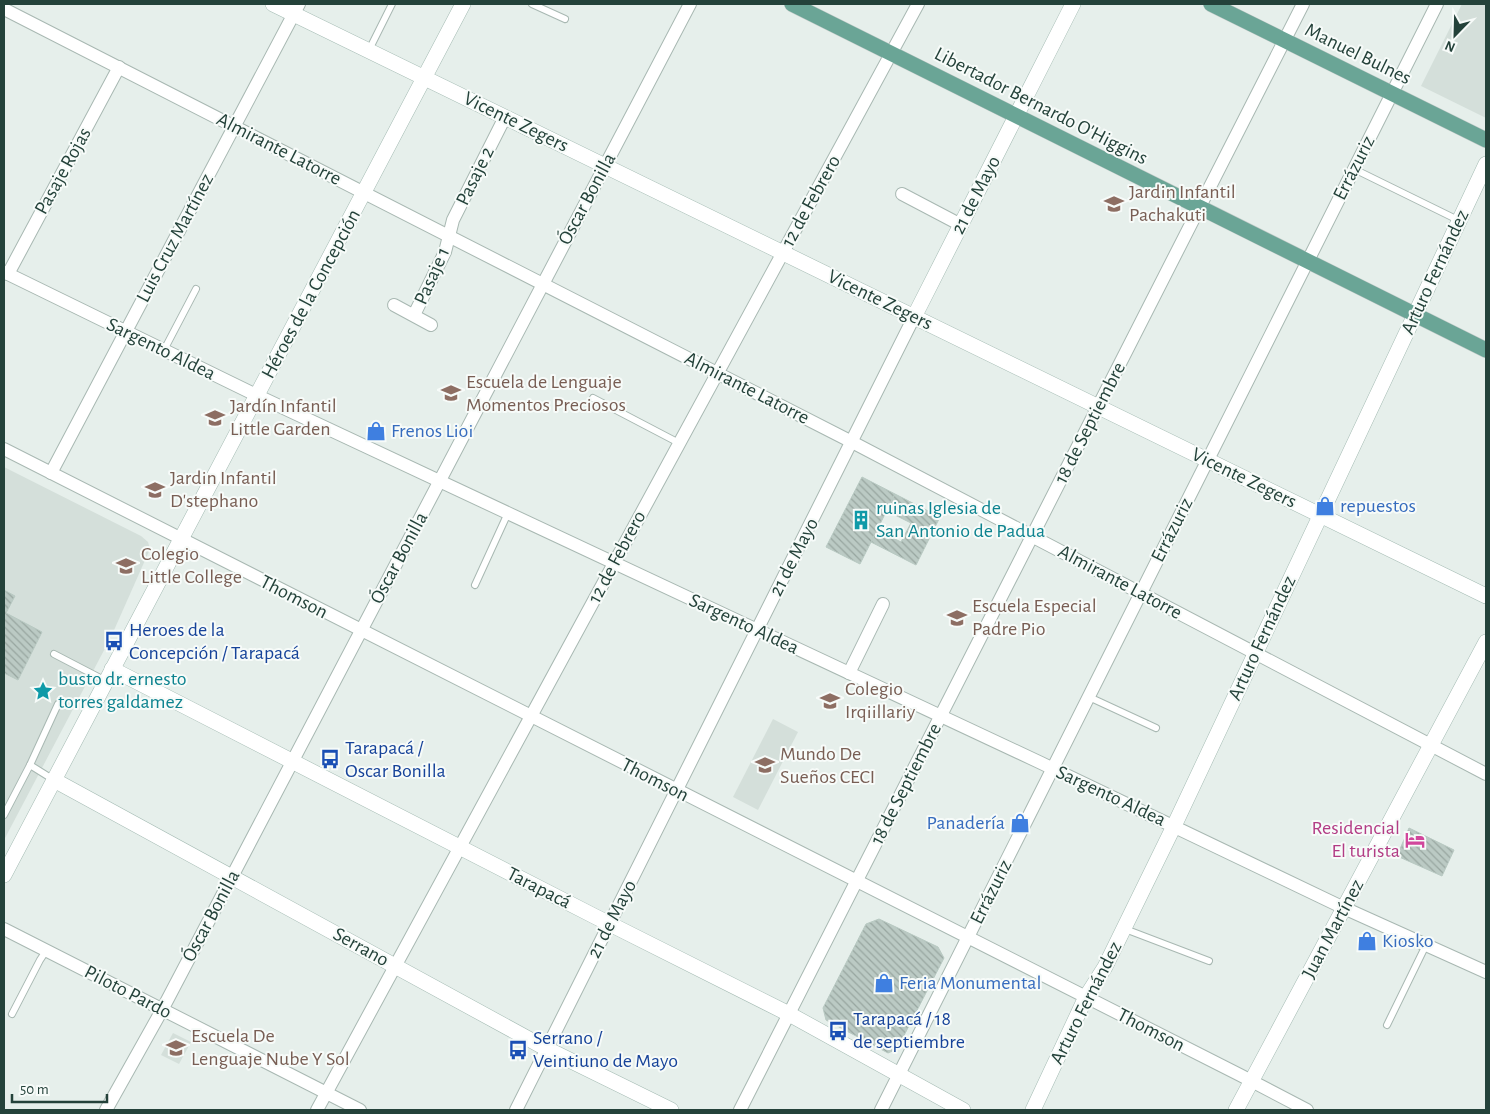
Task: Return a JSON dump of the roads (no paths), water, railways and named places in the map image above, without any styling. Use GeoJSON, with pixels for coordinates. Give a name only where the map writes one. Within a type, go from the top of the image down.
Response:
{"type":"FeatureCollection","features":[{"type":"Feature","properties":{"kind":"main road","name":"Libertador Bernardo O'Higgins"},"geometry":{"type":"LineString","coordinates":[[792,4],[1486,350]]}},
{"type":"Feature","properties":{"kind":"main road","name":"Manuel Bulnes"},"geometry":{"type":"LineString","coordinates":[[1211,4],[1486,140]]}},
{"type":"Feature","properties":{"kind":"street","name":"Vicente Zegers"},"geometry":{"type":"LineString","coordinates":[[274,4],[297,9],[369,50],[425,78],[1486,596]]}},
{"type":"Feature","properties":{"kind":"street","name":"Héroes de la Concepción"},"geometry":{"type":"LineString","coordinates":[[4,875],[463,4]]}},
{"type":"Feature","properties":{"kind":"street","name":"Óscar Bonilla"},"geometry":{"type":"LineString","coordinates":[[106,1110],[162,1010],[690,4]]}},
{"type":"Feature","properties":{"kind":"street","name":"12 de Febrero"},"geometry":{"type":"LineString","coordinates":[[317,1110],[918,4]]}},
{"type":"Feature","properties":{"kind":"street","name":"21 de Mayo"},"geometry":{"type":"LineString","coordinates":[[516,1110],[1073,4]]}},
{"type":"Feature","properties":{"kind":"street","name":"18 de Septiembre"},"geometry":{"type":"LineString","coordinates":[[740,1110],[1303,4]]}},
{"type":"Feature","properties":{"kind":"street","name":"Errázuriz"},"geometry":{"type":"LineString","coordinates":[[881,1110],[1436,4]]}},
{"type":"Feature","properties":{"kind":"street","name":"Almirante Latorre"},"geometry":{"type":"LineString","coordinates":[[4,8],[852,442],[1486,774]]}},
{"type":"Feature","properties":{"kind":"street","name":"Luis Cruz Martínez"},"geometry":{"type":"LineString","coordinates":[[51,473],[297,9]]}},
{"type":"Feature","properties":{"kind":"street","name":"Pasaje Rojas"},"geometry":{"type":"LineString","coordinates":[[6,273],[119,67]]}},
{"type":"Feature","properties":{"kind":"street","name":"Pasaje 2"},"geometry":{"type":"LineString","coordinates":[[449,236],[453,220],[505,116]]}},
{"type":"Feature","properties":{"kind":"street","name":"Arturo Fernández"},"geometry":{"type":"LineString","coordinates":[[1033,1110],[1086,997],[1102,972],[1174,826],[1486,164]]}},
{"type":"Feature","properties":{"kind":"street"},"geometry":{"type":"LineString","coordinates":[[902,194],[961,224]]}},
{"type":"Feature","properties":{"kind":"street","name":"Pasaje 1"},"geometry":{"type":"LineString","coordinates":[[414,316],[445,252],[449,236]]}},
{"type":"Feature","properties":{"kind":"street","name":"Sargento Aldea"},"geometry":{"type":"LineString","coordinates":[[6,273],[258,396],[941,716],[1344,908],[1486,972]]}},
{"type":"Feature","properties":{"kind":"street","name":"Pasaje 1"},"geometry":{"type":"LineString","coordinates":[[394,305],[431,324]]}},
{"type":"Feature","properties":{"kind":"street","name":"Thomson"},"geometry":{"type":"LineString","coordinates":[[4,449],[1307,1110]]}},
{"type":"Feature","properties":{"kind":"street"},"geometry":{"type":"LineString","coordinates":[[849,673],[883,604]]}},
{"type":"Feature","properties":{"kind":"street","name":"Juan Martínez"},"geometry":{"type":"LineString","coordinates":[[1236,1110],[1486,642]]}},
{"type":"Feature","properties":{"kind":"street","name":"Tarapacá"},"geometry":{"type":"LineString","coordinates":[[109,675],[292,762],[789,1014],[963,1110]]}},
{"type":"Feature","properties":{"kind":"street","name":"Serrano"},"geometry":{"type":"LineString","coordinates":[[54,780],[547,1049],[671,1110]]}},
{"type":"Feature","properties":{"kind":"street","name":"Piloto Pardo"},"geometry":{"type":"LineString","coordinates":[[4,929],[360,1110]]}},
{"type":"Feature","properties":{"kind":"lane"},"geometry":{"type":"LineString","coordinates":[[369,50],[392,4]]}},
{"type":"Feature","properties":{"kind":"lane"},"geometry":{"type":"LineString","coordinates":[[532,4],[565,19]]}},
{"type":"Feature","properties":{"kind":"lane"},"geometry":{"type":"LineString","coordinates":[[1354,169],[1460,220]]}},
{"type":"Feature","properties":{"kind":"lane"},"geometry":{"type":"LineString","coordinates":[[164,350],[196,289]]}},
{"type":"Feature","properties":{"kind":"lane"},"geometry":{"type":"LineString","coordinates":[[593,398],[679,443]]}},
{"type":"Feature","properties":{"kind":"lane"},"geometry":{"type":"LineString","coordinates":[[475,585],[508,514]]}},
{"type":"Feature","properties":{"kind":"lane"},"geometry":{"type":"LineString","coordinates":[[54,654],[109,675]]}},
{"type":"Feature","properties":{"kind":"lane"},"geometry":{"type":"LineString","coordinates":[[1089,697],[1156,728]]}},
{"type":"Feature","properties":{"kind":"lane"},"geometry":{"type":"LineString","coordinates":[[4,815],[30,765],[58,704]]}},
{"type":"Feature","properties":{"kind":"lane"},"geometry":{"type":"LineString","coordinates":[[30,765],[54,780]]}},
{"type":"Feature","properties":{"kind":"lane"},"geometry":{"type":"LineString","coordinates":[[1124,929],[1209,961]]}},
{"type":"Feature","properties":{"kind":"lane"},"geometry":{"type":"LineString","coordinates":[[1387,1025],[1426,945]]}},
{"type":"Feature","properties":{"kind":"lane"},"geometry":{"type":"LineString","coordinates":[[12,1014],[46,951]]}},
{"type":"Feature","properties":{"kind":"place","name":"Jardin Infantil Pachakuti"},"geometry":{"type":"Point","coordinates":[1114,204]}},
{"type":"Feature","properties":{"kind":"place","name":"Escuela de Lenguaje Momentos Preciosos"},"geometry":{"type":"Point","coordinates":[451,393]}},
{"type":"Feature","properties":{"kind":"place","name":"Jardín Infantil Little Garden"},"geometry":{"type":"Point","coordinates":[215,418]}},
{"type":"Feature","properties":{"kind":"place","name":"Frenos Lioi"},"geometry":{"type":"Point","coordinates":[376,431]}},
{"type":"Feature","properties":{"kind":"place","name":"Jardin Infantil D'stephano"},"geometry":{"type":"Point","coordinates":[155,490]}},
{"type":"Feature","properties":{"kind":"place","name":"repuestos"},"geometry":{"type":"Point","coordinates":[1325,506]}},
{"type":"Feature","properties":{"kind":"place","name":"ruinas Iglesia de San Antonio de Padua"},"geometry":{"type":"Point","coordinates":[861,520]}},
{"type":"Feature","properties":{"kind":"place","name":"Colegio Little College"},"geometry":{"type":"Point","coordinates":[126,566]}},
{"type":"Feature","properties":{"kind":"place","name":"Escuela Especial Padre Pio"},"geometry":{"type":"Point","coordinates":[957,618]}},
{"type":"Feature","properties":{"kind":"place","name":"Heroes de la Concepción / Tarapacá"},"geometry":{"type":"Point","coordinates":[114,641]}},
{"type":"Feature","properties":{"kind":"place","name":"busto dr. ernesto torres galdamez"},"geometry":{"type":"Point","coordinates":[43,691]}},
{"type":"Feature","properties":{"kind":"place","name":"Colegio Irqiillariy"},"geometry":{"type":"Point","coordinates":[830,701]}},
{"type":"Feature","properties":{"kind":"place","name":"Tarapacá / Oscar Bonilla"},"geometry":{"type":"Point","coordinates":[330,759]}},
{"type":"Feature","properties":{"kind":"place","name":"Mundo De Sueños CECI"},"geometry":{"type":"Point","coordinates":[765,765]}},
{"type":"Feature","properties":{"kind":"place","name":"Panadería"},"geometry":{"type":"Point","coordinates":[1020,823]}},
{"type":"Feature","properties":{"kind":"place","name":"Residencial El turista"},"geometry":{"type":"Point","coordinates":[1415,840]}},
{"type":"Feature","properties":{"kind":"place","name":"Kiosko"},"geometry":{"type":"Point","coordinates":[1367,941]}},
{"type":"Feature","properties":{"kind":"place","name":"Feria Monumental"},"geometry":{"type":"Point","coordinates":[884,983]}},
{"type":"Feature","properties":{"kind":"place","name":"Tarapacá / 18 de septiembre"},"geometry":{"type":"Point","coordinates":[838,1031]}},
{"type":"Feature","properties":{"kind":"place","name":"Escuela De Lenguaje Nube Y Sol"},"geometry":{"type":"Point","coordinates":[176,1048]}},
{"type":"Feature","properties":{"kind":"place","name":"Serrano / Veintiuno de Mayo"},"geometry":{"type":"Point","coordinates":[518,1050]}}]}
